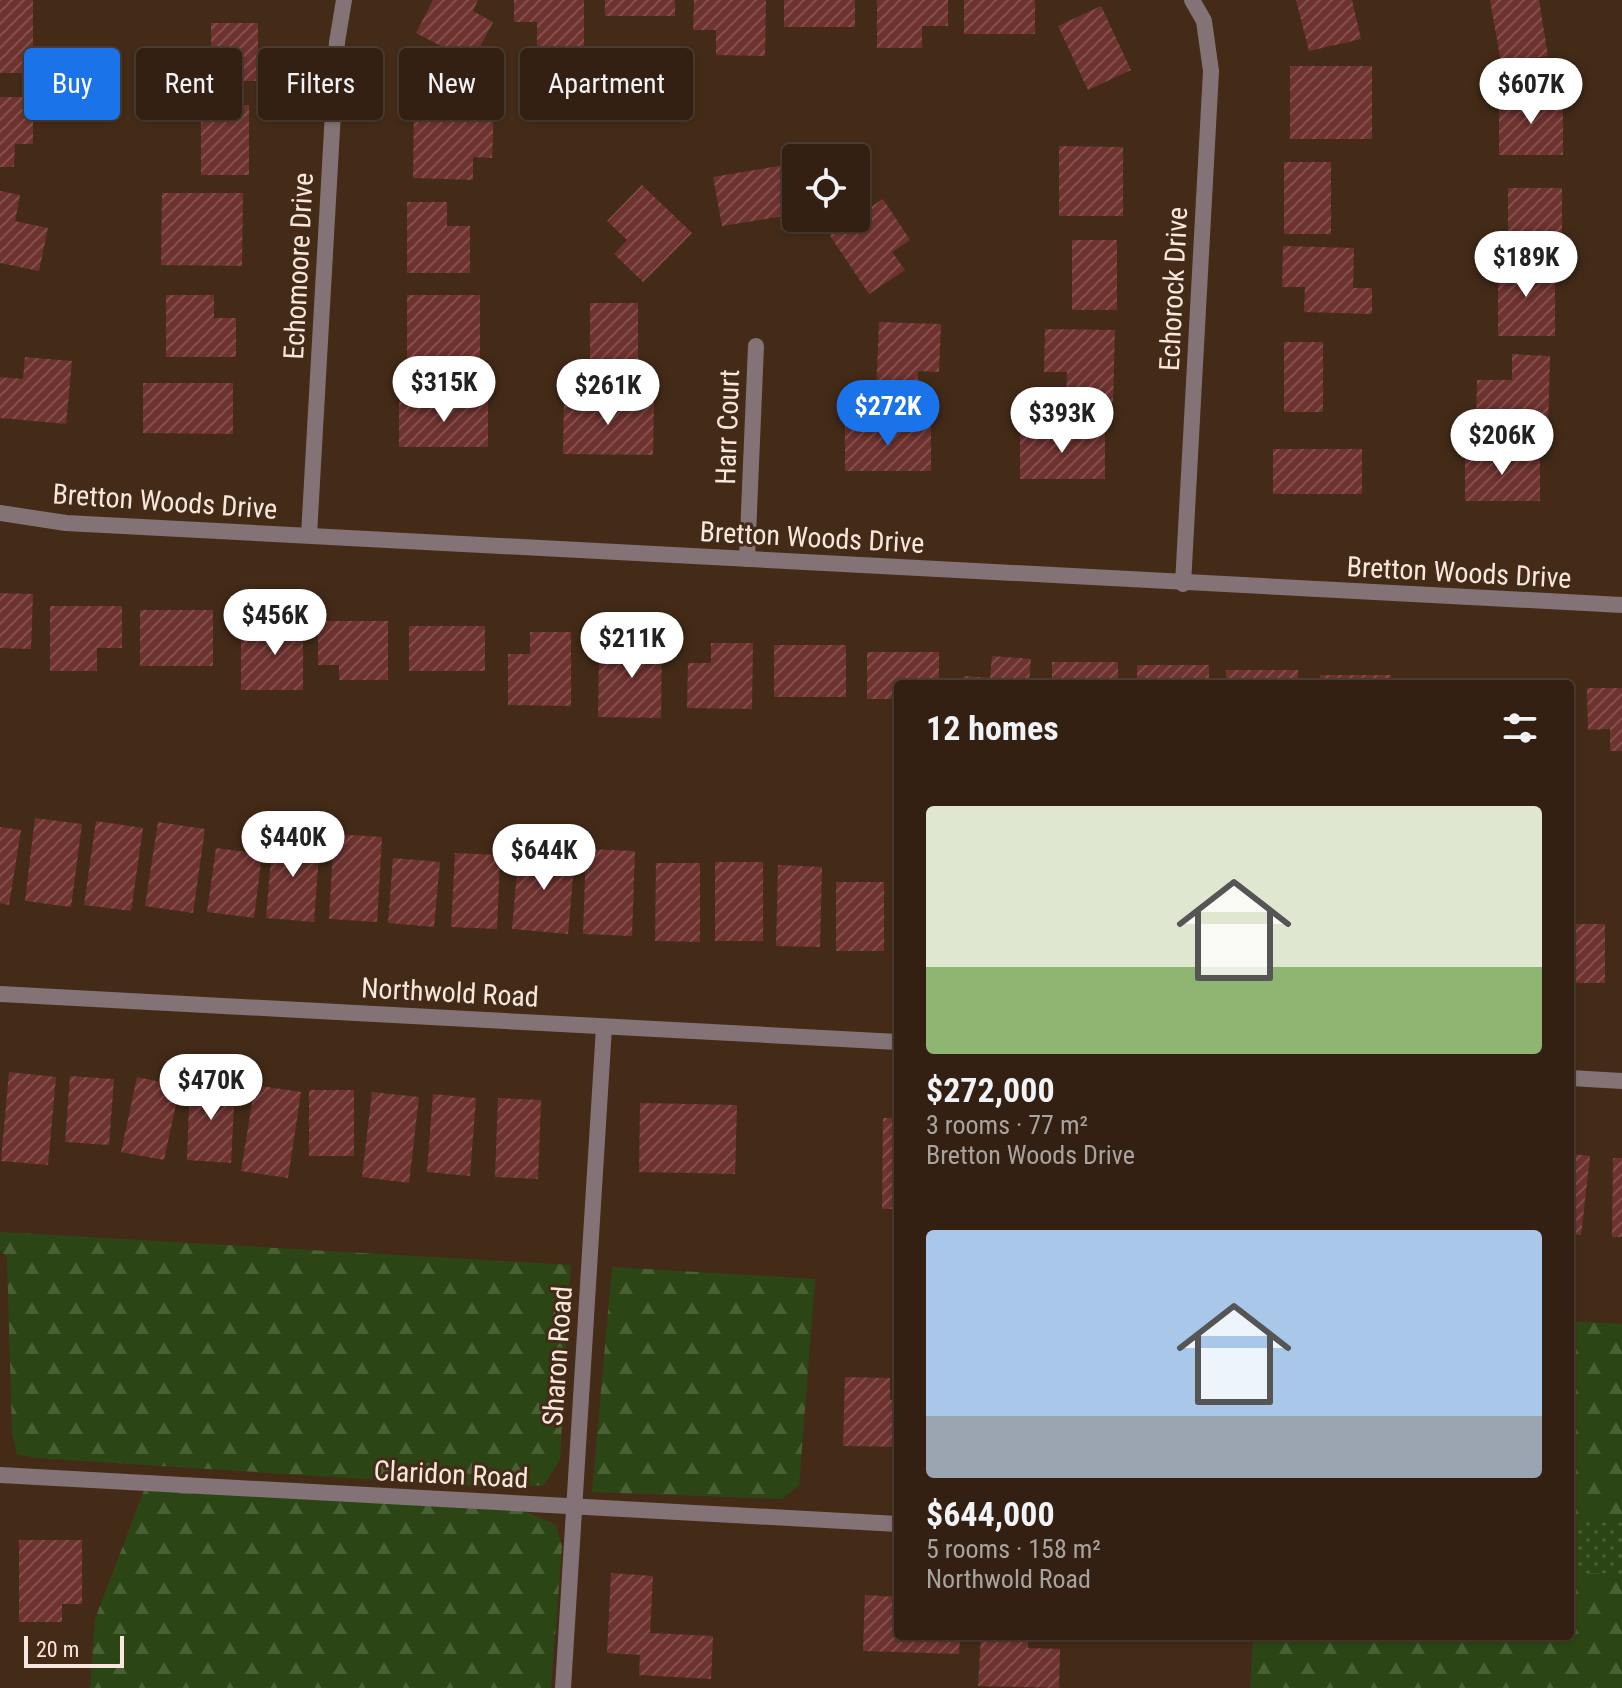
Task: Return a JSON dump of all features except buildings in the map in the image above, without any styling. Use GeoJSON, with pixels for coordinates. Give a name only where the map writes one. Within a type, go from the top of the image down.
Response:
{"type":"FeatureCollection","features":[{"type":"Feature","properties":{"kind":"street","name":"Echomoore Drive"},"geometry":{"type":"LineString","coordinates":[[309,535],[337,42],[344,0]]}},
{"type":"Feature","properties":{"kind":"street","name":"Echorock Drive"},"geometry":{"type":"LineString","coordinates":[[1183,584],[1211,71],[1204,21],[1192,0]]}},
{"type":"Feature","properties":{"kind":"street","name":"Harr Court"},"geometry":{"type":"LineString","coordinates":[[747,559],[756,346]]}},
{"type":"Feature","properties":{"kind":"street","name":"Bretton Woods Drive"},"geometry":{"type":"LineString","coordinates":[[0,513],[66,523],[1622,605]]}},
{"type":"Feature","properties":{"kind":"street","name":"Northwold Road"},"geometry":{"type":"LineString","coordinates":[[0,994],[894,1042]]}},
{"type":"Feature","properties":{"kind":"street","name":"Sharon Road"},"geometry":{"type":"LineString","coordinates":[[563,1688],[604,1027]]}},
{"type":"Feature","properties":{"kind":"street"},"geometry":{"type":"LineString","coordinates":[[1574,1078],[1622,1081]]}},
{"type":"Feature","properties":{"kind":"street","name":"Claridon Road"},"geometry":{"type":"LineString","coordinates":[[0,1475],[894,1524]]}},
{"type":"Feature","properties":{"kind":"green space"},"geometry":{"type":"Polygon","coordinates":[[[0,1232],[571,1265],[560,1459],[544,1485],[506,1488],[36,1458],[17,1454],[12,1433],[7,1257],[0,1251],[0,1232]]]}},
{"type":"Feature","properties":{"kind":"green space"},"geometry":{"type":"Polygon","coordinates":[[[612,1267],[815,1279],[799,1485],[782,1499],[592,1492],[612,1267]]]}},
{"type":"Feature","properties":{"kind":"green space"},"geometry":{"type":"Polygon","coordinates":[[[1574,1321],[1622,1324],[1622,1523],[1574,1521],[1574,1321]]]}},
{"type":"Feature","properties":{"kind":"green space"},"geometry":{"type":"Polygon","coordinates":[[[145,1488],[522,1510],[556,1525],[562,1546],[551,1688],[90,1688],[95,1619],[145,1488]]]}},
{"type":"Feature","properties":{"kind":"green space"},"geometry":{"type":"Polygon","coordinates":[[[1574,1521],[1622,1523],[1622,1574],[1574,1573],[1574,1521]]]}},
{"type":"Feature","properties":{"kind":"green space"},"geometry":{"type":"Polygon","coordinates":[[[1574,1573],[1622,1574],[1622,1688],[1250,1688],[1253,1640],[1574,1640],[1574,1573]]]}}]}
